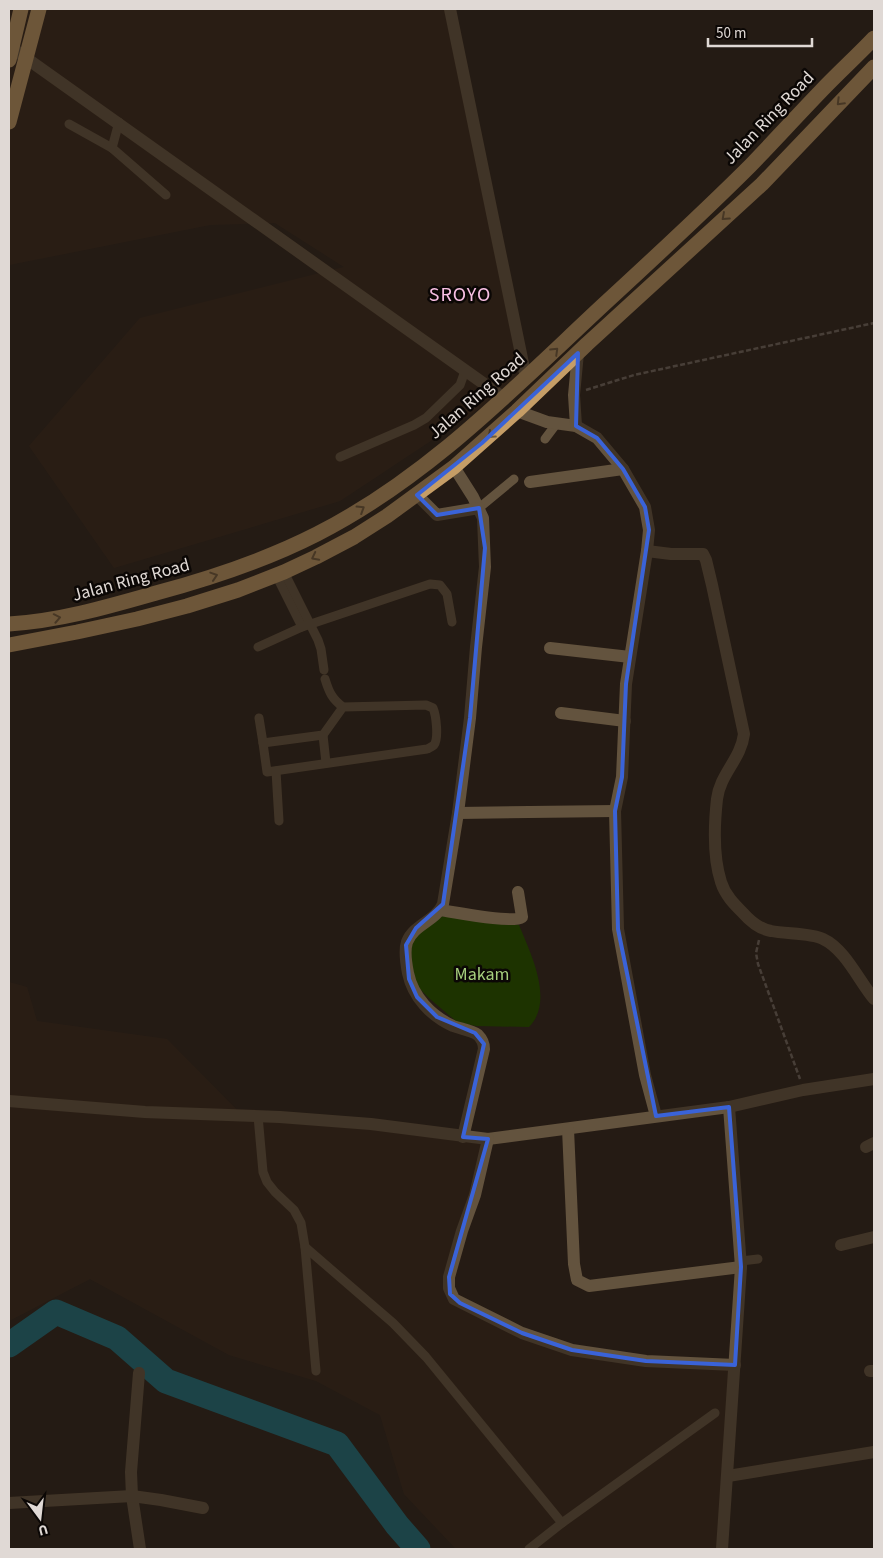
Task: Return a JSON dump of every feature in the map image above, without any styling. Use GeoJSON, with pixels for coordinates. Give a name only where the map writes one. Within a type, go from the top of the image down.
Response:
{"type":"FeatureCollection","features":[{"type":"Feature","properties":{"kind":"highway"},"geometry":{"type":"LineString","coordinates":[[11,54],[22,9]]}},
{"type":"Feature","properties":{"kind":"highway"},"geometry":{"type":"LineString","coordinates":[[9,122],[19,64],[39,9]]}},
{"type":"Feature","properties":{"kind":"highway","name":"Jalan Ring Road"},"geometry":{"type":"LineString","coordinates":[[9,624],[56,619],[143,597],[236,569],[292,546],[346,518],[403,482],[447,448],[504,398],[656,257],[751,165],[805,107],[874,38]]}},
{"type":"Feature","properties":{"kind":"highway","name":"Jalan Ring Road"},"geometry":{"type":"LineString","coordinates":[[9,645],[77,632],[179,608],[238,590],[280,574],[354,536],[417,495],[454,467],[517,411],[762,184],[874,68]]}},
{"type":"Feature","properties":{"kind":"highway"},"geometry":{"type":"LineString","coordinates":[[656,257],[667,270]]}},
{"type":"Feature","properties":{"kind":"street"},"geometry":{"type":"LineString","coordinates":[[450,9],[526,378]]}},
{"type":"Feature","properties":{"kind":"street"},"geometry":{"type":"LineString","coordinates":[[11,54],[19,64],[119,122],[335,280],[504,398]]}},
{"type":"Feature","properties":{"kind":"street"},"geometry":{"type":"LineString","coordinates":[[576,426],[574,395],[578,353]]}},
{"type":"Feature","properties":{"kind":"street"},"geometry":{"type":"LineString","coordinates":[[517,411],[547,422],[576,426],[598,438],[623,469],[641,499],[648,516],[647,551],[626,684],[622,777],[615,811],[618,929],[645,1074],[656,1116]]}},
{"type":"Feature","properties":{"kind":"street"},"geometry":{"type":"LineString","coordinates":[[454,467],[469,488],[483,518],[485,567],[470,718],[458,813],[443,904],[440,910],[416,928],[406,945],[407,969],[412,989],[426,1007],[447,1023],[475,1034],[482,1039],[484,1044],[463,1136]]}},
{"type":"Feature","properties":{"kind":"street"},"geometry":{"type":"LineString","coordinates":[[530,482],[623,469]]}},
{"type":"Feature","properties":{"kind":"street"},"geometry":{"type":"LineString","coordinates":[[417,495],[437,515],[479,508]]}},
{"type":"Feature","properties":{"kind":"street"},"geometry":{"type":"LineString","coordinates":[[647,551],[671,554],[697,553],[703,554],[706,560],[744,734],[740,752],[719,788],[715,830],[721,883],[732,902],[763,929],[821,937],[830,942],[845,958],[874,999]]}},
{"type":"Feature","properties":{"kind":"street"},"geometry":{"type":"LineString","coordinates":[[550,648],[630,657]]}},
{"type":"Feature","properties":{"kind":"street"},"geometry":{"type":"LineString","coordinates":[[561,713],[625,721]]}},
{"type":"Feature","properties":{"kind":"street"},"geometry":{"type":"LineString","coordinates":[[458,813],[615,811]]}},
{"type":"Feature","properties":{"kind":"street"},"geometry":{"type":"LineString","coordinates":[[440,910],[518,920],[522,917],[518,892]]}},
{"type":"Feature","properties":{"kind":"street"},"geometry":{"type":"LineString","coordinates":[[9,1101],[145,1112],[258,1116],[371,1124],[488,1139],[729,1107],[804,1090],[874,1082]]}},
{"type":"Feature","properties":{"kind":"street"},"geometry":{"type":"LineString","coordinates":[[722,1549],[741,1264],[729,1107]]}},
{"type":"Feature","properties":{"kind":"street"},"geometry":{"type":"LineString","coordinates":[[568,1129],[574,1264],[577,1280],[589,1286],[741,1264]]}},
{"type":"Feature","properties":{"kind":"street"},"geometry":{"type":"LineString","coordinates":[[488,1139],[475,1194],[449,1277],[448,1288],[454,1299],[522,1333],[572,1350],[646,1361],[735,1365]]}},
{"type":"Feature","properties":{"kind":"street"},"geometry":{"type":"LineString","coordinates":[[841,1245],[874,1237]]}},
{"type":"Feature","properties":{"kind":"street"},"geometry":{"type":"LineString","coordinates":[[139,1373],[131,1472],[132,1496],[140,1549]]}},
{"type":"Feature","properties":{"kind":"street"},"geometry":{"type":"LineString","coordinates":[[728,1476],[874,1452]]}},
{"type":"Feature","properties":{"kind":"street"},"geometry":{"type":"LineString","coordinates":[[9,1504],[132,1496],[203,1508]]}},
{"type":"Feature","properties":{"kind":"lane"},"geometry":{"type":"LineString","coordinates":[[112,148],[119,122]]}},
{"type":"Feature","properties":{"kind":"lane"},"geometry":{"type":"LineString","coordinates":[[69,124],[112,148],[166,195]]}},
{"type":"Feature","properties":{"kind":"lane"},"geometry":{"type":"LineString","coordinates":[[340,458],[414,426],[426,418],[460,384],[465,371]]}},
{"type":"Feature","properties":{"kind":"lane"},"geometry":{"type":"LineString","coordinates":[[545,439],[557,423]]}},
{"type":"Feature","properties":{"kind":"lane"},"geometry":{"type":"LineString","coordinates":[[479,508],[514,478]]}},
{"type":"Feature","properties":{"kind":"lane"},"geometry":{"type":"LineString","coordinates":[[259,718],[267,772],[326,762],[427,749],[434,745],[436,738],[436,714],[433,708],[426,705],[343,707],[334,700],[329,692],[324,675],[321,649],[306,625],[280,574]]}},
{"type":"Feature","properties":{"kind":"lane"},"geometry":{"type":"LineString","coordinates":[[258,647],[306,625],[430,584],[440,586],[447,594],[452,622]]}},
{"type":"Feature","properties":{"kind":"lane"},"geometry":{"type":"LineString","coordinates":[[326,762],[322,735],[343,707]]}},
{"type":"Feature","properties":{"kind":"lane"},"geometry":{"type":"LineString","coordinates":[[263,743],[322,735]]}},
{"type":"Feature","properties":{"kind":"lane"},"geometry":{"type":"LineString","coordinates":[[276,771],[279,821]]}},
{"type":"Feature","properties":{"kind":"lane"},"geometry":{"type":"LineString","coordinates":[[258,1116],[263,1172],[275,1192],[294,1210],[300,1223],[306,1247],[316,1371]]}},
{"type":"Feature","properties":{"kind":"lane"},"geometry":{"type":"LineString","coordinates":[[306,1247],[394,1323],[426,1357],[562,1523]]}},
{"type":"Feature","properties":{"kind":"lane"},"geometry":{"type":"LineString","coordinates":[[741,1264],[758,1259]]}},
{"type":"Feature","properties":{"kind":"lane"},"geometry":{"type":"LineString","coordinates":[[529,1549],[562,1523],[715,1413]]}},
{"type":"Feature","properties":{"kind":"path"},"geometry":{"type":"LineString","coordinates":[[574,395],[611,381],[634,375],[874,323]]}},
{"type":"Feature","properties":{"kind":"path"},"geometry":{"type":"LineString","coordinates":[[763,929],[757,946],[758,964],[804,1090]]}},
{"type":"Feature","properties":{"kind":"highlighted area"},"geometry":{"type":"Polygon","coordinates":[[[578,353],[576,426],[597,438],[623,469],[645,507],[649,530],[626,684],[622,777],[615,811],[618,929],[656,1116],[729,1107],[741,1267],[735,1365],[646,1361],[572,1350],[522,1333],[460,1303],[450,1294],[449,1277],[488,1139],[463,1137],[484,1044],[475,1033],[437,1017],[417,997],[409,979],[406,945],[416,928],[443,904],[470,718],[485,548],[479,508],[437,515],[417,495],[482,443],[578,353]]]}},
{"type":"Feature","properties":{"kind":"shaded area"},"geometry":{"type":"Polygon","coordinates":[[[9,9],[456,9],[526,378],[340,501],[114,568],[29,446],[140,318],[344,267],[275,223],[210,225],[9,265],[9,9]]]}},
{"type":"Feature","properties":{"kind":"shaded area"},"geometry":{"type":"Polygon","coordinates":[[[9,982],[27,987],[37,1021],[167,1039],[243,1116],[488,1139],[449,1288],[491,1318],[572,1350],[735,1365],[725,1549],[456,1549],[404,1494],[380,1415],[316,1381],[229,1355],[90,1279],[9,1321],[9,982]]]}},
{"type":"Feature","properties":{"kind":"green space","name":"Makam"},"geometry":{"type":"Polygon","coordinates":[[[441,916],[519,925],[534,962],[540,990],[540,1004],[536,1016],[529,1027],[476,1026],[457,1022],[418,987],[410,956],[411,943],[418,932],[441,916]]]}},
{"type":"Feature","properties":{"kind":"waterway"},"geometry":{"type":"LineString","coordinates":[[9,1345],[56,1312],[117,1338],[166,1381],[337,1444],[397,1525],[418,1549]]}},
{"type":"Feature","properties":{"kind":"district","name":"SROYO"},"geometry":{"type":"Point","coordinates":[460,295]}}]}
